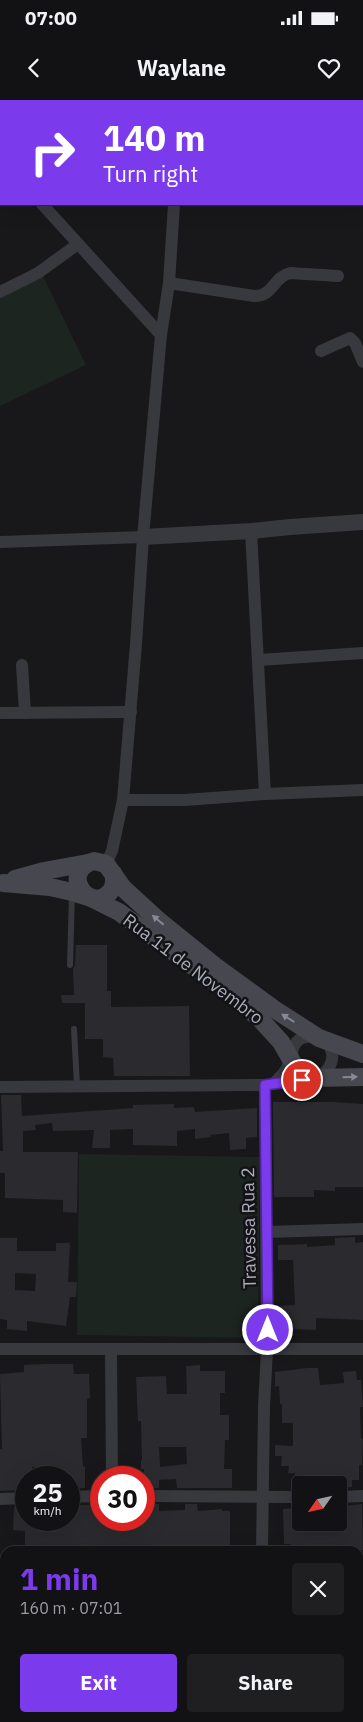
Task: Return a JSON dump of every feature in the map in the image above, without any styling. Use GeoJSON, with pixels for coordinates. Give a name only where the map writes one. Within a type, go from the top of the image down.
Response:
{"type":"FeatureCollection","features":[{"type":"Feature","properties":{"kind":"main road","name":"Rua 11 de Novembro"},"geometry":{"type":"LineString","coordinates":[[2,883],[44,871],[94,861],[110,869],[130,895],[172,932],[274,1009],[319,1038],[363,1054]]}},
{"type":"Feature","properties":{"kind":"main road"},"geometry":{"type":"LineString","coordinates":[[88,863],[79,872],[78,884],[80,890],[91,898],[102,897],[112,890],[115,879],[110,869]]}},
{"type":"Feature","properties":{"kind":"main road","name":"Rua 11 de Novembro"},"geometry":{"type":"LineString","coordinates":[[2,883],[50,886],[91,898],[119,912],[241,1003],[271,1030],[300,1071],[316,1078]]}},
{"type":"Feature","properties":{"kind":"main road"},"geometry":{"type":"LineString","coordinates":[[316,1078],[363,1077]]}},
{"type":"Feature","properties":{"kind":"street"},"geometry":{"type":"LineString","coordinates":[[43,205],[161,335]]}},
{"type":"Feature","properties":{"kind":"street"},"geometry":{"type":"LineString","coordinates":[[110,869],[112,851],[124,800],[143,537],[161,335],[169,283],[174,205]]}},
{"type":"Feature","properties":{"kind":"street"},"geometry":{"type":"LineString","coordinates":[[2,288],[38,273],[78,244]]}},
{"type":"Feature","properties":{"kind":"street"},"geometry":{"type":"LineString","coordinates":[[169,283],[261,296],[268,292],[284,274],[338,276]]}},
{"type":"Feature","properties":{"kind":"street"},"geometry":{"type":"LineString","coordinates":[[321,351],[350,338],[355,343],[363,362]]}},
{"type":"Feature","properties":{"kind":"street"},"geometry":{"type":"LineString","coordinates":[[0,542],[143,537],[363,522]]}},
{"type":"Feature","properties":{"kind":"street"},"geometry":{"type":"LineString","coordinates":[[251,531],[265,794]]}},
{"type":"Feature","properties":{"kind":"street"},"geometry":{"type":"LineString","coordinates":[[259,660],[363,654]]}},
{"type":"Feature","properties":{"kind":"street"},"geometry":{"type":"LineString","coordinates":[[22,665],[25,713]]}},
{"type":"Feature","properties":{"kind":"street"},"geometry":{"type":"LineString","coordinates":[[0,713],[131,712]]}},
{"type":"Feature","properties":{"kind":"street"},"geometry":{"type":"LineString","coordinates":[[124,800],[185,800],[265,794],[363,790]]}},
{"type":"Feature","properties":{"kind":"street"},"geometry":{"type":"LineString","coordinates":[[0,1087],[270,1084],[316,1078],[328,1071],[332,1061],[327,1044],[319,1038],[311,1036],[301,1039],[294,1044],[289,1055],[286,1070],[270,1084]]}},
{"type":"Feature","properties":{"kind":"street","name":"Travessa Rua 2"},"geometry":{"type":"LineString","coordinates":[[262,1546],[268,1350],[270,1084]]}},
{"type":"Feature","properties":{"kind":"street"},"geometry":{"type":"LineString","coordinates":[[268,1232],[363,1229]]}},
{"type":"Feature","properties":{"kind":"street"},"geometry":{"type":"LineString","coordinates":[[0,1349],[363,1349]]}},
{"type":"Feature","properties":{"kind":"street"},"geometry":{"type":"LineString","coordinates":[[111,1350],[112,1466]]}},
{"type":"Feature","properties":{"kind":"street"},"geometry":{"type":"LineString","coordinates":[[155,1496],[292,1497]]}},
{"type":"Feature","properties":{"kind":"street"},"geometry":{"type":"LineString","coordinates":[[348,1496],[363,1496]]}},
{"type":"Feature","properties":{"kind":"street"},"geometry":{"type":"LineString","coordinates":[[0,1499],[15,1498]]}},
{"type":"Feature","properties":{"kind":"lane"},"geometry":{"type":"LineString","coordinates":[[70,965],[72,892]]}},
{"type":"Feature","properties":{"kind":"lane"},"geometry":{"type":"LineString","coordinates":[[74,1030],[76,1086]]}},
{"type":"Feature","properties":{"kind":"shaded area"},"geometry":{"type":"Polygon","coordinates":[[[43,276],[86,365],[0,406],[0,297],[43,276]]]}},
{"type":"Feature","properties":{"kind":"shaded area"},"geometry":{"type":"Polygon","coordinates":[[[79,1154],[260,1157],[258,1338],[77,1335],[79,1154]]]}},
{"type":"Feature","properties":{"kind":"building"},"geometry":{"type":"Polygon","coordinates":[[[76,945],[107,945],[107,991],[111,991],[111,1007],[189,1006],[190,1076],[114,1076],[113,1058],[103,1057],[103,1039],[85,1039],[85,1003],[62,1003],[61,995],[74,995],[73,969],[76,945]]]}},
{"type":"Feature","properties":{"kind":"building"},"geometry":{"type":"Polygon","coordinates":[[[1,1095],[21,1095],[22,1116],[133,1108],[133,1105],[174,1104],[174,1108],[194,1107],[195,1112],[257,1108],[257,1137],[246,1138],[246,1149],[230,1150],[229,1133],[195,1139],[195,1129],[177,1131],[177,1146],[133,1145],[133,1129],[110,1130],[110,1148],[92,1148],[94,1130],[53,1131],[52,1123],[35,1125],[36,1130],[23,1131],[23,1152],[78,1152],[77,1213],[63,1212],[63,1200],[5,1198],[5,1173],[0,1173],[0,1151],[3,1151],[1,1095]]]}},
{"type":"Feature","properties":{"kind":"building"},"geometry":{"type":"Polygon","coordinates":[[[273,1102],[363,1104],[363,1187],[335,1187],[335,1191],[314,1190],[314,1197],[274,1197],[273,1102]]]}},
{"type":"Feature","properties":{"kind":"building"},"geometry":{"type":"Polygon","coordinates":[[[355,1237],[355,1243],[363,1242],[363,1320],[316,1318],[316,1330],[290,1329],[290,1324],[275,1324],[275,1306],[295,1305],[293,1260],[278,1260],[278,1245],[307,1244],[307,1247],[335,1245],[335,1238],[355,1237]]]}},
{"type":"Feature","properties":{"kind":"building"},"geometry":{"type":"Polygon","coordinates":[[[0,1238],[17,1238],[17,1251],[56,1251],[56,1243],[70,1243],[68,1282],[77,1282],[76,1297],[70,1297],[66,1326],[27,1321],[27,1331],[7,1329],[7,1320],[0,1319],[0,1238]],[[15,1273],[15,1290],[35,1291],[36,1274],[15,1273]]]}},
{"type":"Feature","properties":{"kind":"building"},"geometry":{"type":"Polygon","coordinates":[[[73,1364],[74,1374],[89,1374],[90,1398],[87,1399],[87,1438],[81,1438],[83,1467],[85,1467],[85,1488],[80,1488],[80,1466],[15,1466],[15,1490],[0,1491],[0,1449],[2,1449],[0,1374],[24,1372],[24,1365],[73,1364]]]}},
{"type":"Feature","properties":{"kind":"building"},"geometry":{"type":"Polygon","coordinates":[[[200,1365],[200,1371],[225,1371],[225,1393],[220,1393],[220,1415],[229,1415],[229,1440],[225,1440],[224,1469],[232,1469],[232,1488],[177,1488],[176,1479],[159,1480],[159,1488],[155,1488],[155,1466],[141,1466],[141,1421],[138,1421],[136,1377],[166,1376],[167,1394],[187,1394],[186,1366],[200,1365]],[[159,1447],[160,1467],[187,1464],[186,1447],[159,1447]]]}},
{"type":"Feature","properties":{"kind":"building"},"geometry":{"type":"Polygon","coordinates":[[[318,1368],[320,1385],[344,1383],[343,1372],[356,1371],[357,1380],[361,1380],[363,1407],[360,1407],[361,1439],[363,1438],[362,1465],[359,1465],[359,1480],[352,1480],[352,1487],[348,1487],[348,1476],[295,1476],[295,1473],[288,1473],[289,1466],[281,1466],[282,1456],[275,1456],[275,1445],[293,1446],[293,1423],[282,1423],[282,1404],[280,1404],[279,1386],[275,1387],[275,1372],[318,1368]]]}},
{"type":"Feature","properties":{"kind":"building"},"geometry":{"type":"Polygon","coordinates":[[[155,1504],[159,1504],[159,1511],[185,1510],[185,1504],[197,1504],[198,1511],[222,1509],[222,1511],[230,1511],[230,1546],[25,1546],[25,1531],[80,1531],[80,1505],[90,1505],[90,1531],[155,1531],[155,1504]]]}},
{"type":"Feature","properties":{"kind":"building"},"geometry":{"type":"Polygon","coordinates":[[[362,1504],[363,1546],[291,1546],[291,1544],[284,1544],[283,1509],[292,1508],[292,1531],[348,1531],[348,1506],[362,1504]]]}},
{"type":"Feature","properties":{"kind":"building"},"geometry":{"type":"Polygon","coordinates":[[[15,1507],[15,1530],[13,1530],[15,1507]]]}},
{"type":"Feature","properties":{"kind":"route"},"geometry":{"type":"LineString","coordinates":[[268,1330],[265,1085],[302,1080]]}}]}
